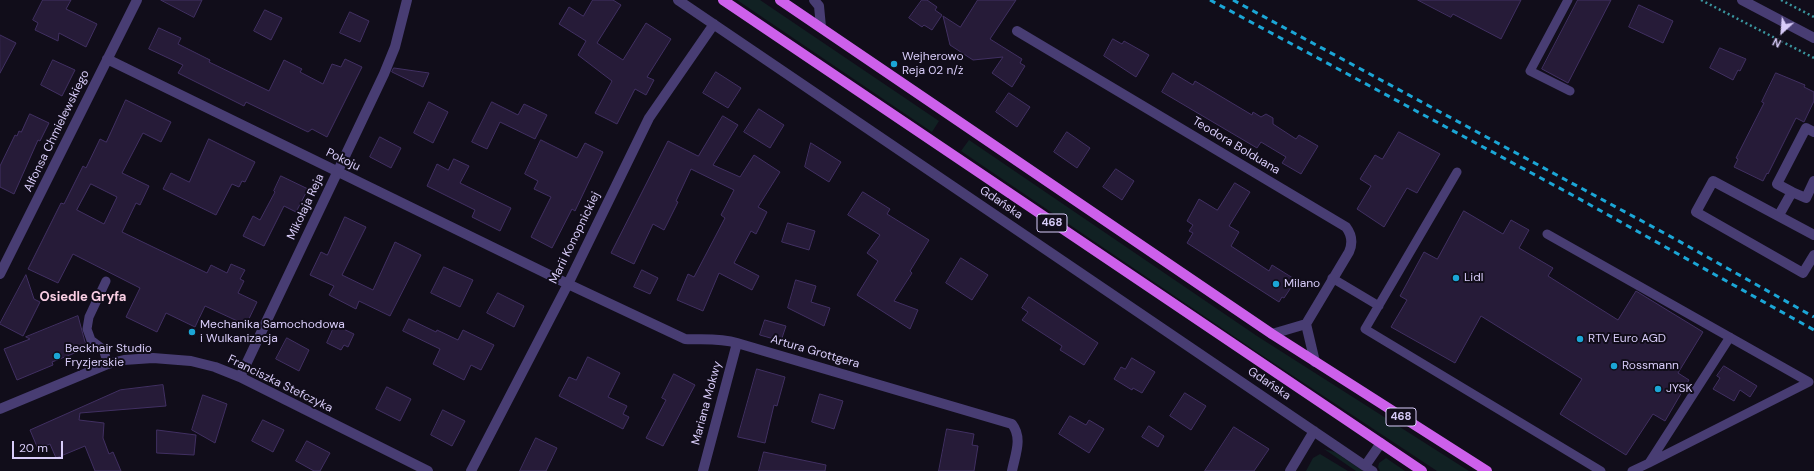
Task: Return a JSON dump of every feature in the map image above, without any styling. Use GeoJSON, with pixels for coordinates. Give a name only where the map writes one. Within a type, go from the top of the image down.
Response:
{"type":"FeatureCollection","features":[{"type":"Feature","properties":{"kind":"main road","name":"Gdańska"},"geometry":{"type":"LineString","coordinates":[[723,0],[1422,471]]}},
{"type":"Feature","properties":{"kind":"main road","name":"468"},"geometry":{"type":"LineString","coordinates":[[780,0],[1272,334],[1487,471]]}},
{"type":"Feature","properties":{"kind":"street","name":"Alfonsa Chmielewskiego"},"geometry":{"type":"LineString","coordinates":[[0,274],[137,0]]}},
{"type":"Feature","properties":{"kind":"street","name":"Mikołaja Reja"},"geometry":{"type":"LineString","coordinates":[[240,378],[384,74],[395,47],[407,0]]}},
{"type":"Feature","properties":{"kind":"street","name":"Gdańska"},"geometry":{"type":"LineString","coordinates":[[678,0],[1369,468],[1381,444]]}},
{"type":"Feature","properties":{"kind":"street"},"geometry":{"type":"LineString","coordinates":[[814,0],[819,6],[821,27]]}},
{"type":"Feature","properties":{"kind":"street"},"geometry":{"type":"LineString","coordinates":[[1742,0],[1814,38]]}},
{"type":"Feature","properties":{"kind":"street","name":"Marii Konopnickiej"},"geometry":{"type":"LineString","coordinates":[[471,471],[568,284],[648,118],[714,24]]}},
{"type":"Feature","properties":{"kind":"street","name":"Teodora Bolduana"},"geometry":{"type":"LineString","coordinates":[[1017,31],[1346,228],[1350,232],[1352,246],[1306,324]]}},
{"type":"Feature","properties":{"kind":"street","name":"Pokoju"},"geometry":{"type":"LineString","coordinates":[[107,59],[568,284]]}},
{"type":"Feature","properties":{"kind":"street"},"geometry":{"type":"LineString","coordinates":[[1814,132],[1806,128],[1777,184],[1806,198],[1814,181]]}},
{"type":"Feature","properties":{"kind":"street"},"geometry":{"type":"LineString","coordinates":[[1814,235],[1713,181],[1696,212],[1803,273],[1814,255]]}},
{"type":"Feature","properties":{"kind":"street"},"geometry":{"type":"LineString","coordinates":[[1779,216],[1792,192]]}},
{"type":"Feature","properties":{"kind":"street","name":"Artura Grottgera"},"geometry":{"type":"LineString","coordinates":[[568,284],[686,338],[705,340],[724,339],[737,342],[1012,424],[1018,431],[1019,438],[1012,471]]}},
{"type":"Feature","properties":{"kind":"street"},"geometry":{"type":"LineString","coordinates":[[1272,334],[1306,324],[1315,362]]}},
{"type":"Feature","properties":{"kind":"street","name":"Mariana Mokwy"},"geometry":{"type":"LineString","coordinates":[[703,471],[737,342]]}},
{"type":"Feature","properties":{"kind":"street","name":"Franciszka Stefczyka"},"geometry":{"type":"LineString","coordinates":[[0,409],[108,364],[124,360],[153,358],[191,361],[215,367],[240,378],[428,471]]}},
{"type":"Feature","properties":{"kind":"street"},"geometry":{"type":"LineString","coordinates":[[1290,471],[1314,431]]}},
{"type":"Feature","properties":{"kind":"lane"},"geometry":{"type":"LineString","coordinates":[[1568,0],[1530,71],[1570,91]]}},
{"type":"Feature","properties":{"kind":"lane"},"geometry":{"type":"LineString","coordinates":[[1457,172],[1364,330],[1601,471]]}},
{"type":"Feature","properties":{"kind":"lane"},"geometry":{"type":"LineString","coordinates":[[1547,234],[1809,382],[1632,471]]}},
{"type":"Feature","properties":{"kind":"lane"},"geometry":{"type":"LineString","coordinates":[[1332,278],[1379,306]]}},
{"type":"Feature","properties":{"kind":"lane"},"geometry":{"type":"LineString","coordinates":[[106,281],[89,317],[87,328],[91,340],[103,349],[108,364]]}},
{"type":"Feature","properties":{"kind":"lane"},"geometry":{"type":"LineString","coordinates":[[1649,463],[1730,337]]}},
{"type":"Feature","properties":{"kind":"path"},"geometry":{"type":"LineString","coordinates":[[1701,0],[1814,58]]}},
{"type":"Feature","properties":{"kind":"path"},"geometry":{"type":"LineString","coordinates":[[1781,0],[1814,17]]}},
{"type":"Feature","properties":{"kind":"shaded area"},"geometry":{"type":"Polygon","coordinates":[[[737,0],[760,0],[939,121],[932,132],[737,0]]]}},
{"type":"Feature","properties":{"kind":"shaded area"},"geometry":{"type":"Polygon","coordinates":[[[969,140],[1257,336],[1469,471],[1437,471],[1254,350],[961,151],[969,140]]]}},
{"type":"Feature","properties":{"kind":"shaded area"},"geometry":{"type":"Polygon","coordinates":[[[1324,449],[1335,452],[1363,471],[1356,471],[1324,449]]]}},
{"type":"Feature","properties":{"kind":"shaded area"},"geometry":{"type":"Polygon","coordinates":[[[1320,454],[1348,471],[1306,471],[1313,458],[1320,454]]]}},
{"type":"Feature","properties":{"kind":"shaded area"},"geometry":{"type":"Polygon","coordinates":[[[1386,458],[1405,471],[1380,471],[1378,467],[1379,463],[1386,458]]]}},
{"type":"Feature","properties":{"kind":"building"},"geometry":{"type":"Polygon","coordinates":[[[43,0],[71,0],[66,9],[97,24],[86,47],[59,33],[58,41],[35,30],[38,23],[33,20],[43,0]]]}},
{"type":"Feature","properties":{"kind":"building"},"geometry":{"type":"Polygon","coordinates":[[[161,0],[202,0],[194,17],[161,0]]]}},
{"type":"Feature","properties":{"kind":"building"},"geometry":{"type":"Polygon","coordinates":[[[593,0],[613,0],[621,5],[597,43],[623,60],[646,23],[671,39],[647,77],[654,80],[646,95],[635,89],[617,124],[595,113],[612,81],[578,55],[586,41],[559,24],[569,7],[583,16],[593,0]]]}},
{"type":"Feature","properties":{"kind":"building"},"geometry":{"type":"Polygon","coordinates":[[[922,0],[927,0],[937,7],[935,10],[942,15],[932,30],[924,25],[922,27],[909,18],[922,0]]]}},
{"type":"Feature","properties":{"kind":"building"},"geometry":{"type":"Polygon","coordinates":[[[978,0],[1016,0],[990,39],[1022,59],[1020,63],[1025,66],[1012,87],[992,73],[1003,57],[973,60],[950,45],[943,16],[960,27],[978,0]]]}},
{"type":"Feature","properties":{"kind":"building"},"geometry":{"type":"Polygon","coordinates":[[[1418,0],[1521,0],[1501,39],[1453,14],[1451,17],[1418,0]]]}},
{"type":"Feature","properties":{"kind":"building"},"geometry":{"type":"Polygon","coordinates":[[[1578,0],[1611,0],[1568,83],[1542,69],[1578,0]]]}},
{"type":"Feature","properties":{"kind":"building"},"geometry":{"type":"Polygon","coordinates":[[[1639,5],[1673,21],[1663,43],[1629,27],[1639,5]]]}},
{"type":"Feature","properties":{"kind":"building"},"geometry":{"type":"Polygon","coordinates":[[[265,10],[282,18],[271,40],[254,31],[265,10]]]}},
{"type":"Feature","properties":{"kind":"building"},"geometry":{"type":"Polygon","coordinates":[[[350,12],[369,21],[360,42],[340,33],[350,12]]]}},
{"type":"Feature","properties":{"kind":"building"},"geometry":{"type":"Polygon","coordinates":[[[159,28],[181,38],[178,44],[210,60],[209,62],[269,91],[284,60],[302,69],[300,72],[323,84],[332,64],[341,67],[345,59],[362,67],[327,137],[312,129],[308,132],[246,102],[244,106],[178,73],[183,65],[149,49],[159,28]]]}},
{"type":"Feature","properties":{"kind":"building"},"geometry":{"type":"Polygon","coordinates":[[[0,35],[16,43],[0,73],[0,35]]]}},
{"type":"Feature","properties":{"kind":"building"},"geometry":{"type":"Polygon","coordinates":[[[1113,39],[1122,44],[1124,41],[1149,55],[1136,77],[1104,56],[1113,39]]]}},
{"type":"Feature","properties":{"kind":"building"},"geometry":{"type":"Polygon","coordinates":[[[1720,48],[1746,59],[1740,71],[1738,70],[1733,80],[1710,68],[1720,48]]]}},
{"type":"Feature","properties":{"kind":"building"},"geometry":{"type":"Polygon","coordinates":[[[53,60],[75,70],[62,96],[41,85],[53,60]]]}},
{"type":"Feature","properties":{"kind":"building"},"geometry":{"type":"Polygon","coordinates":[[[394,68],[429,73],[423,87],[392,72],[394,68]]]}},
{"type":"Feature","properties":{"kind":"building"},"geometry":{"type":"Polygon","coordinates":[[[716,72],[741,88],[728,108],[703,93],[716,72]]]}},
{"type":"Feature","properties":{"kind":"building"},"geometry":{"type":"Polygon","coordinates":[[[1173,73],[1193,85],[1195,81],[1252,115],[1253,112],[1261,117],[1266,114],[1273,118],[1273,124],[1296,139],[1299,135],[1318,146],[1301,174],[1282,163],[1286,157],[1261,142],[1257,148],[1162,92],[1173,73]]]}},
{"type":"Feature","properties":{"kind":"building"},"geometry":{"type":"Polygon","coordinates":[[[1776,73],[1805,85],[1804,87],[1814,92],[1814,101],[1804,122],[1796,118],[1763,181],[1734,167],[1738,159],[1736,158],[1764,103],[1762,102],[1776,73]]]}},
{"type":"Feature","properties":{"kind":"building"},"geometry":{"type":"Polygon","coordinates":[[[1009,93],[1030,107],[1017,127],[996,112],[1009,93]]]}},
{"type":"Feature","properties":{"kind":"building"},"geometry":{"type":"Polygon","coordinates":[[[126,100],[171,122],[161,142],[143,133],[122,173],[149,186],[140,205],[136,203],[122,232],[207,273],[211,265],[227,273],[231,264],[245,270],[240,279],[244,281],[238,293],[257,302],[246,325],[205,306],[195,327],[166,313],[157,332],[126,317],[140,288],[73,254],[58,283],[28,269],[61,203],[64,204],[83,166],[86,168],[100,139],[106,142],[126,100]],[[91,184],[77,210],[104,224],[117,197],[91,184]]]}},
{"type":"Feature","properties":{"kind":"building"},"geometry":{"type":"Polygon","coordinates":[[[429,102],[448,112],[433,143],[414,133],[429,102]]]}},
{"type":"Feature","properties":{"kind":"building"},"geometry":{"type":"Polygon","coordinates":[[[492,102],[518,115],[524,104],[547,115],[535,139],[500,122],[487,149],[472,142],[492,102]]]}},
{"type":"Feature","properties":{"kind":"building"},"geometry":{"type":"Polygon","coordinates":[[[759,109],[784,125],[770,148],[744,132],[759,109]]]}},
{"type":"Feature","properties":{"kind":"building"},"geometry":{"type":"Polygon","coordinates":[[[30,114],[49,123],[40,141],[38,140],[14,194],[0,187],[0,166],[15,135],[17,136],[19,131],[21,132],[30,114]]]}},
{"type":"Feature","properties":{"kind":"building"},"geometry":{"type":"Polygon","coordinates":[[[723,116],[738,125],[713,165],[740,177],[754,155],[780,172],[758,207],[767,212],[756,234],[751,231],[734,263],[759,276],[752,290],[719,273],[703,311],[677,300],[688,274],[694,277],[725,218],[721,215],[734,190],[691,169],[676,201],[678,202],[664,230],[653,224],[634,264],[611,253],[668,141],[698,156],[723,116]]]}},
{"type":"Feature","properties":{"kind":"building"},"geometry":{"type":"Polygon","coordinates":[[[1067,132],[1090,148],[1077,168],[1054,152],[1067,132]]]}},
{"type":"Feature","properties":{"kind":"building"},"geometry":{"type":"Polygon","coordinates":[[[1399,132],[1440,154],[1417,193],[1407,188],[1384,227],[1357,209],[1371,186],[1360,179],[1375,155],[1382,159],[1399,132]]]}},
{"type":"Feature","properties":{"kind":"building"},"geometry":{"type":"Polygon","coordinates":[[[380,137],[401,148],[391,168],[370,157],[380,137]]]}},
{"type":"Feature","properties":{"kind":"building"},"geometry":{"type":"Polygon","coordinates":[[[209,139],[255,162],[245,182],[242,181],[239,187],[232,184],[216,215],[163,189],[171,173],[189,182],[209,139]]]}},
{"type":"Feature","properties":{"kind":"building"},"geometry":{"type":"Polygon","coordinates":[[[541,140],[577,158],[585,143],[603,152],[575,211],[572,209],[552,248],[531,237],[551,197],[534,189],[538,181],[525,174],[541,140]]]}},
{"type":"Feature","properties":{"kind":"building"},"geometry":{"type":"Polygon","coordinates":[[[811,143],[841,162],[829,182],[805,167],[811,143]]]}},
{"type":"Feature","properties":{"kind":"building"},"geometry":{"type":"Polygon","coordinates":[[[454,159],[469,166],[460,183],[511,208],[500,231],[472,217],[475,210],[427,186],[437,164],[448,170],[454,159]]]}},
{"type":"Feature","properties":{"kind":"building"},"geometry":{"type":"Polygon","coordinates":[[[1116,169],[1134,181],[1122,200],[1103,187],[1116,169]]]}},
{"type":"Feature","properties":{"kind":"building"},"geometry":{"type":"Polygon","coordinates":[[[281,176],[308,189],[296,212],[284,206],[264,246],[243,236],[253,216],[260,220],[275,192],[274,191],[281,176]]]}},
{"type":"Feature","properties":{"kind":"building"},"geometry":{"type":"Polygon","coordinates":[[[1235,183],[1250,192],[1229,226],[1239,232],[1231,246],[1269,271],[1272,265],[1296,280],[1284,298],[1282,297],[1279,302],[1187,243],[1193,233],[1189,231],[1193,225],[1187,221],[1199,199],[1217,210],[1235,183]]]}},
{"type":"Feature","properties":{"kind":"building"},"geometry":{"type":"Polygon","coordinates":[[[863,192],[890,209],[887,214],[929,240],[910,271],[912,273],[894,301],[918,310],[910,329],[857,295],[878,261],[867,253],[880,235],[848,215],[863,192]]]}},
{"type":"Feature","properties":{"kind":"building"},"geometry":{"type":"Polygon","coordinates":[[[1464,211],[1503,234],[1511,220],[1529,230],[1519,248],[1553,268],[1548,276],[1618,320],[1636,291],[1703,332],[1678,373],[1689,380],[1665,421],[1653,414],[1626,455],[1560,414],[1582,379],[1481,316],[1455,363],[1391,327],[1407,300],[1400,296],[1424,252],[1437,259],[1464,211]]]}},
{"type":"Feature","properties":{"kind":"building"},"geometry":{"type":"Polygon","coordinates":[[[345,217],[366,227],[342,275],[373,290],[395,242],[421,255],[390,316],[359,301],[356,309],[329,295],[334,286],[310,275],[321,252],[327,255],[345,217]]]}},
{"type":"Feature","properties":{"kind":"building"},"geometry":{"type":"Polygon","coordinates":[[[788,223],[815,231],[809,250],[782,242],[788,223]]]}},
{"type":"Feature","properties":{"kind":"building"},"geometry":{"type":"Polygon","coordinates":[[[961,258],[988,275],[972,300],[946,283],[961,258]]]}},
{"type":"Feature","properties":{"kind":"building"},"geometry":{"type":"Polygon","coordinates":[[[444,267],[473,280],[460,307],[431,293],[444,267]]]}},
{"type":"Feature","properties":{"kind":"building"},"geometry":{"type":"Polygon","coordinates":[[[642,270],[658,278],[650,294],[634,287],[642,270]]]}},
{"type":"Feature","properties":{"kind":"building"},"geometry":{"type":"Polygon","coordinates":[[[26,275],[34,299],[40,302],[23,336],[0,324],[26,275]]]}},
{"type":"Feature","properties":{"kind":"building"},"geometry":{"type":"Polygon","coordinates":[[[796,280],[816,286],[811,302],[830,308],[824,326],[788,308],[796,280]]]}},
{"type":"Feature","properties":{"kind":"building"},"geometry":{"type":"Polygon","coordinates":[[[498,293],[524,306],[514,327],[487,313],[498,293]]]}},
{"type":"Feature","properties":{"kind":"building"},"geometry":{"type":"Polygon","coordinates":[[[1029,297],[1098,343],[1084,365],[1060,350],[1062,346],[1022,320],[1028,312],[1022,308],[1029,297]]]}},
{"type":"Feature","properties":{"kind":"building"},"geometry":{"type":"Polygon","coordinates":[[[78,316],[85,342],[90,347],[52,362],[53,365],[17,380],[4,349],[30,339],[26,337],[78,316]]]}},
{"type":"Feature","properties":{"kind":"building"},"geometry":{"type":"Polygon","coordinates":[[[409,319],[436,332],[437,330],[458,340],[463,330],[494,345],[481,370],[471,365],[464,380],[433,364],[440,349],[403,331],[409,319]]]}},
{"type":"Feature","properties":{"kind":"building"},"geometry":{"type":"Polygon","coordinates":[[[765,320],[786,326],[781,341],[760,335],[765,320]]]}},
{"type":"Feature","properties":{"kind":"building"},"geometry":{"type":"Polygon","coordinates":[[[335,325],[354,334],[348,347],[344,345],[341,350],[327,343],[335,325]]]}},
{"type":"Feature","properties":{"kind":"building"},"geometry":{"type":"Polygon","coordinates":[[[287,338],[309,350],[299,371],[276,359],[287,338]]]}},
{"type":"Feature","properties":{"kind":"building"},"geometry":{"type":"Polygon","coordinates":[[[588,357],[620,373],[608,397],[627,406],[623,414],[629,417],[623,429],[559,396],[569,377],[576,380],[588,357]]]}},
{"type":"Feature","properties":{"kind":"building"},"geometry":{"type":"Polygon","coordinates":[[[1132,358],[1155,372],[1142,393],[1133,388],[1132,390],[1114,379],[1121,367],[1125,369],[1132,358]]]}},
{"type":"Feature","properties":{"kind":"building"},"geometry":{"type":"Polygon","coordinates":[[[1724,366],[1757,386],[1750,397],[1740,390],[1734,401],[1713,389],[1720,378],[1717,376],[1724,366]]]}},
{"type":"Feature","properties":{"kind":"building"},"geometry":{"type":"Polygon","coordinates":[[[757,369],[785,377],[777,406],[774,405],[765,443],[738,437],[757,369]]]}},
{"type":"Feature","properties":{"kind":"building"},"geometry":{"type":"Polygon","coordinates":[[[674,374],[695,385],[663,446],[646,438],[666,400],[662,398],[674,374]]]}},
{"type":"Feature","properties":{"kind":"building"},"geometry":{"type":"Polygon","coordinates":[[[163,385],[166,406],[80,413],[79,420],[104,423],[103,438],[109,454],[113,452],[121,471],[95,471],[85,446],[56,458],[50,444],[38,449],[30,430],[120,390],[163,385]]]}},
{"type":"Feature","properties":{"kind":"building"},"geometry":{"type":"Polygon","coordinates":[[[387,387],[411,399],[400,421],[376,409],[387,387]]]}},
{"type":"Feature","properties":{"kind":"building"},"geometry":{"type":"Polygon","coordinates":[[[1185,393],[1206,406],[1191,430],[1170,416],[1185,393]]]}},
{"type":"Feature","properties":{"kind":"building"},"geometry":{"type":"Polygon","coordinates":[[[820,394],[843,401],[834,429],[812,422],[820,394]]]}},
{"type":"Feature","properties":{"kind":"building"},"geometry":{"type":"Polygon","coordinates":[[[203,395],[227,404],[215,443],[192,430],[203,395]]]}},
{"type":"Feature","properties":{"kind":"building"},"geometry":{"type":"Polygon","coordinates":[[[443,410],[465,421],[452,446],[431,435],[443,410]]]}},
{"type":"Feature","properties":{"kind":"building"},"geometry":{"type":"Polygon","coordinates":[[[1070,416],[1086,425],[1089,420],[1104,429],[1089,453],[1059,434],[1070,416]]]}},
{"type":"Feature","properties":{"kind":"building"},"geometry":{"type":"Polygon","coordinates":[[[263,420],[284,430],[273,452],[252,441],[263,420]]]}},
{"type":"Feature","properties":{"kind":"building"},"geometry":{"type":"Polygon","coordinates":[[[1149,426],[1164,436],[1158,447],[1142,437],[1149,426]]]}},
{"type":"Feature","properties":{"kind":"building"},"geometry":{"type":"Polygon","coordinates":[[[1234,427],[1269,449],[1254,471],[1205,471],[1234,427]]]}},
{"type":"Feature","properties":{"kind":"building"},"geometry":{"type":"Polygon","coordinates":[[[947,429],[974,434],[972,445],[978,446],[974,471],[939,471],[947,429]]]}},
{"type":"Feature","properties":{"kind":"building"},"geometry":{"type":"Polygon","coordinates":[[[157,430],[196,435],[194,455],[157,453],[157,430]]]}},
{"type":"Feature","properties":{"kind":"building"},"geometry":{"type":"Polygon","coordinates":[[[536,438],[557,448],[546,471],[520,471],[536,438]]]}},
{"type":"Feature","properties":{"kind":"building"},"geometry":{"type":"Polygon","coordinates":[[[307,441],[330,453],[320,471],[314,471],[296,461],[307,441]]]}},
{"type":"Feature","properties":{"kind":"building"},"geometry":{"type":"Polygon","coordinates":[[[764,452],[826,465],[825,471],[759,471],[764,452]]]}},
{"type":"Feature","properties":{"kind":"railway"},"geometry":{"type":"LineString","coordinates":[[1210,0],[1576,197],[1814,330]]}},
{"type":"Feature","properties":{"kind":"railway"},"geometry":{"type":"LineString","coordinates":[[1233,0],[1677,240],[1814,317]]}},
{"type":"Feature","properties":{"kind":"place","name":"Wejherowo Reja 02 n/ż"},"geometry":{"type":"Point","coordinates":[894,64]}},
{"type":"Feature","properties":{"kind":"place","name":"Lidl"},"geometry":{"type":"Point","coordinates":[1456,278]}},
{"type":"Feature","properties":{"kind":"place","name":"Milano"},"geometry":{"type":"Point","coordinates":[1276,284]}},
{"type":"Feature","properties":{"kind":"place","name":"Mechanika Samochodowa i Wulkanizacja"},"geometry":{"type":"Point","coordinates":[192,332]}},
{"type":"Feature","properties":{"kind":"place","name":"RTV Euro AGD"},"geometry":{"type":"Point","coordinates":[1580,339]}},
{"type":"Feature","properties":{"kind":"place","name":"Beckhair Studio Fryzjerskie"},"geometry":{"type":"Point","coordinates":[57,356]}},
{"type":"Feature","properties":{"kind":"place","name":"Rossmann"},"geometry":{"type":"Point","coordinates":[1614,366]}},
{"type":"Feature","properties":{"kind":"place","name":"JYSK"},"geometry":{"type":"Point","coordinates":[1658,389]}},
{"type":"Feature","properties":{"kind":"district","name":"Osiedle Gryfa"},"geometry":{"type":"Point","coordinates":[83,298]}}]}
